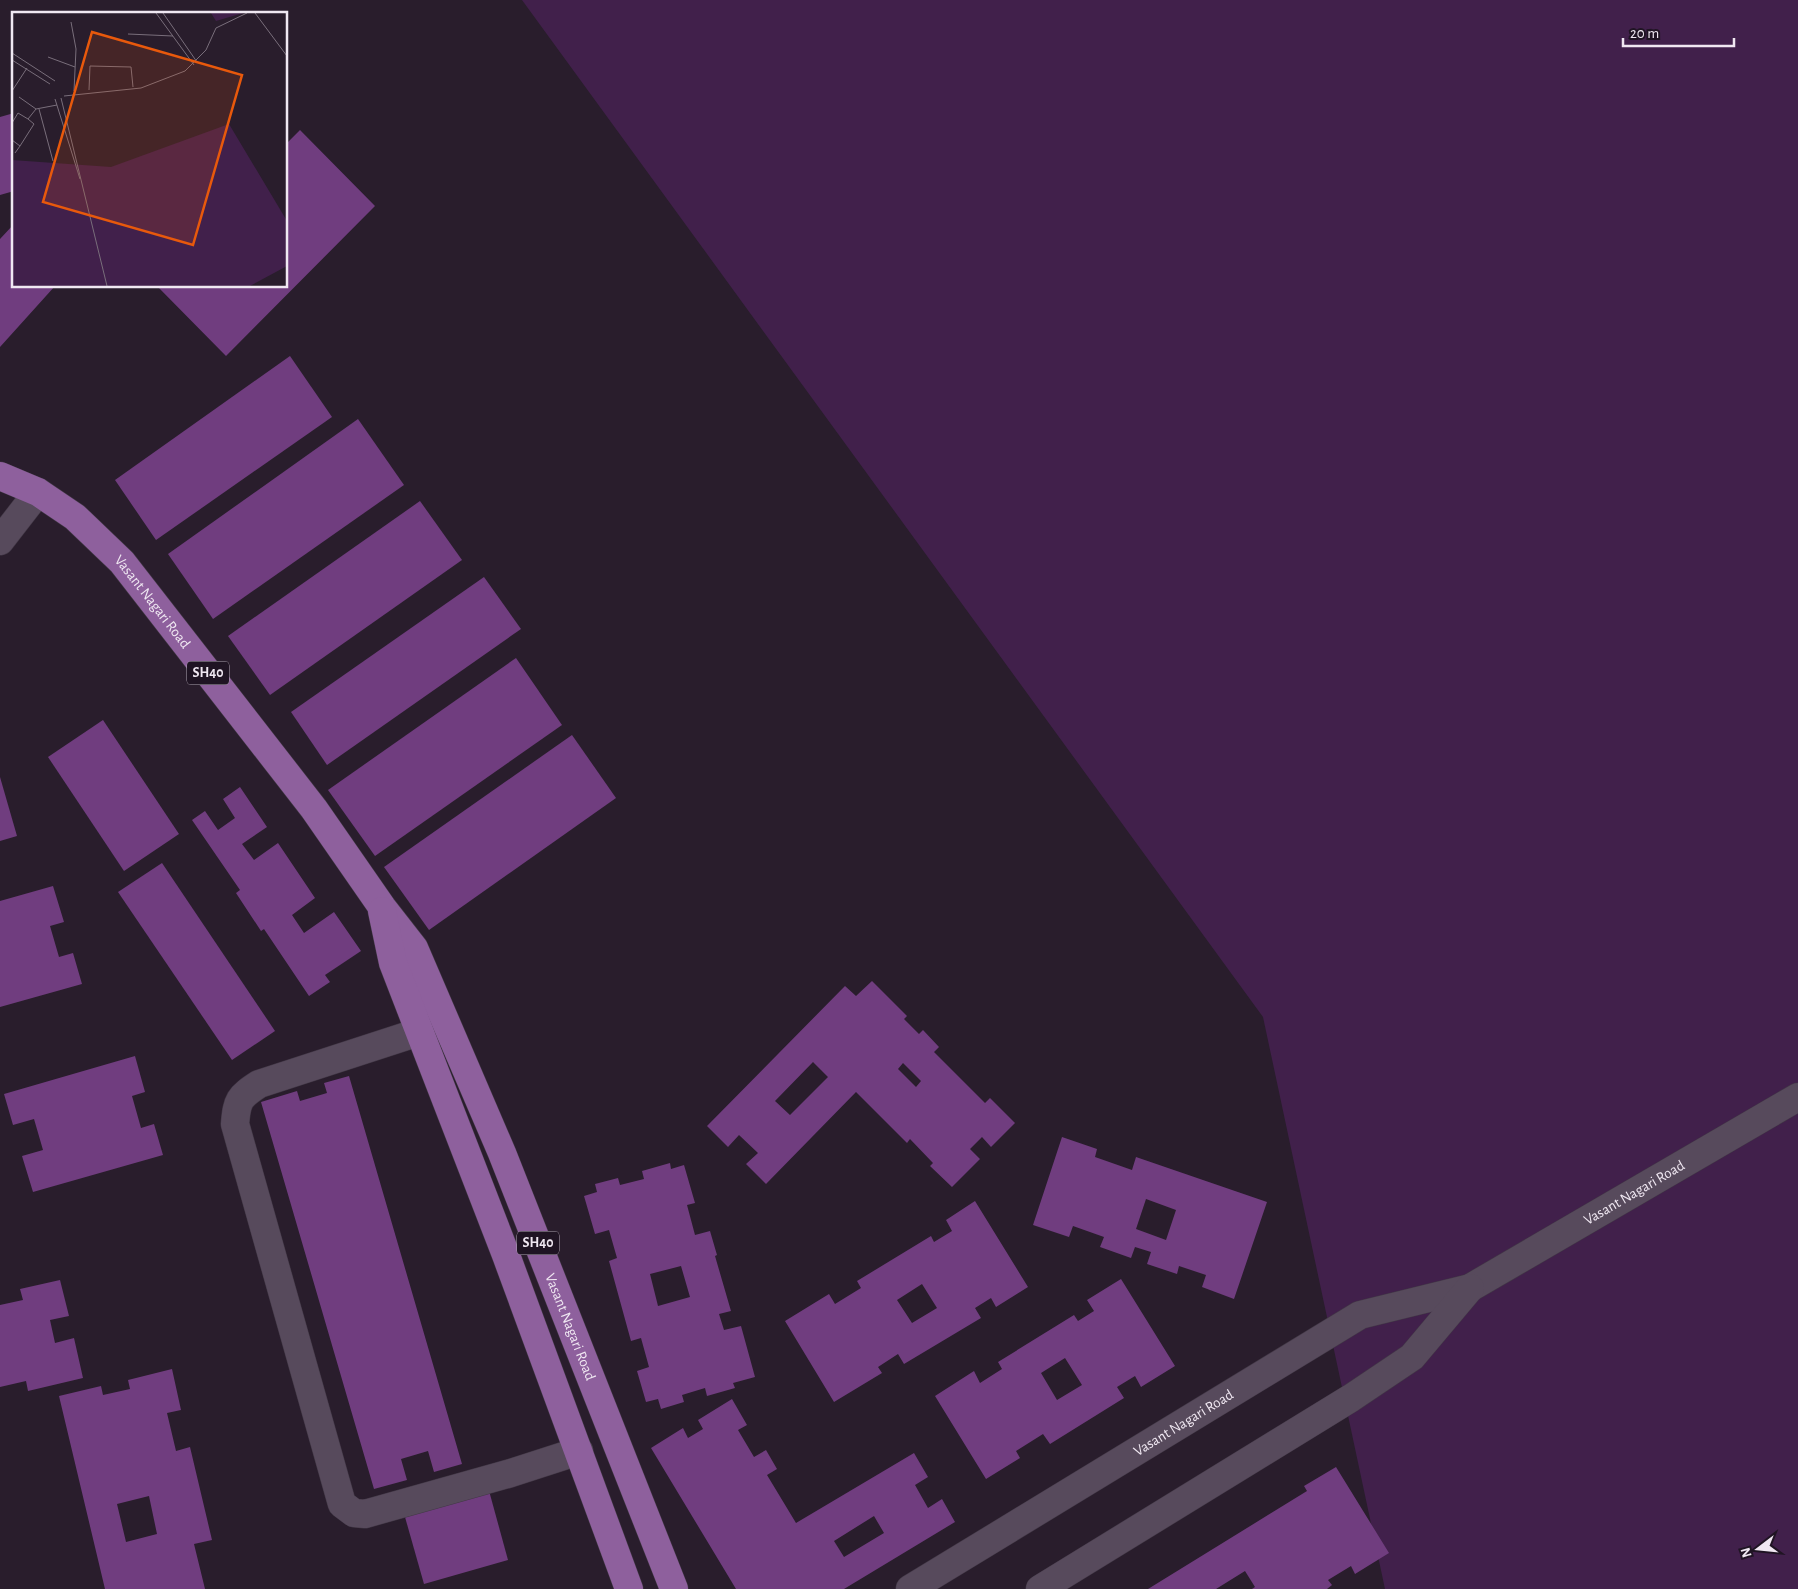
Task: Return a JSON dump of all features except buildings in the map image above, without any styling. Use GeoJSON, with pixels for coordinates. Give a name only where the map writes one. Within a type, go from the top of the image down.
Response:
{"type":"FeatureCollection","features":[{"type":"Feature","properties":{"kind":"main road","name":"Vasant Nagari Road"},"geometry":{"type":"LineString","coordinates":[[0,476],[38,492],[75,517],[122,562],[314,809],[382,907],[414,948],[499,1144],[674,1589]]}},
{"type":"Feature","properties":{"kind":"main road"},"geometry":{"type":"LineString","coordinates":[[0,541],[38,492]]}},
{"type":"Feature","properties":{"kind":"main road","name":"Vasant Nagari Road"},"geometry":{"type":"LineString","coordinates":[[382,907],[393,963],[506,1255],[630,1589]]}},
{"type":"Feature","properties":{"kind":"main road"},"geometry":{"type":"LineString","coordinates":[[419,1032],[258,1084],[242,1094],[236,1109],[235,1124],[342,1504],[354,1513],[365,1514],[511,1473],[579,1451]]}},
{"type":"Feature","properties":{"kind":"main road","name":"Vasant Nagari Road"},"geometry":{"type":"LineString","coordinates":[[910,1589],[1360,1315],[1470,1288],[1798,1097]]}},
{"type":"Feature","properties":{"kind":"main road","name":"Vasant Nagari Road"},"geometry":{"type":"LineString","coordinates":[[1040,1589],[1343,1403],[1412,1357],[1470,1288]]}},
{"type":"Feature","properties":{"kind":"shaded area"},"geometry":{"type":"Polygon","coordinates":[[[522,0],[1798,0],[1798,1589],[1385,1589],[1263,1017],[522,0]]]}}]}
